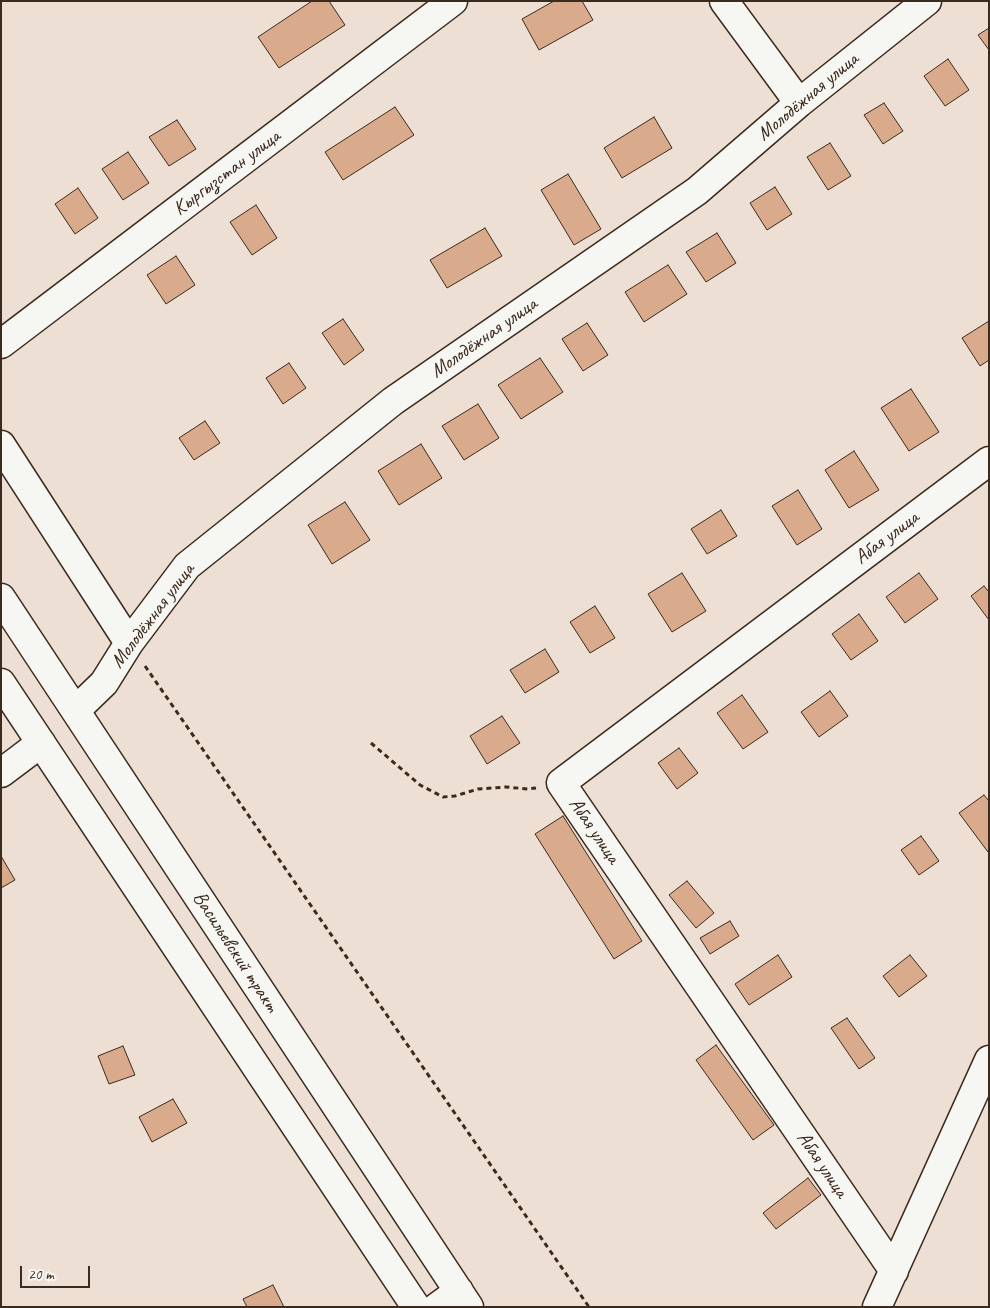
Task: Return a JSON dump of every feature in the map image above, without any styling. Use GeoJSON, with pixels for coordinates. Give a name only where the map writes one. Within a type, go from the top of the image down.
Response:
{"type":"FeatureCollection","features":[{"type":"Feature","properties":{"kind":"street","name":"Кыргызстан улица"},"geometry":{"type":"LineString","coordinates":[[1,344],[453,1]]}},
{"type":"Feature","properties":{"kind":"street"},"geometry":{"type":"LineString","coordinates":[[724,1],[799,103]]}},
{"type":"Feature","properties":{"kind":"street","name":"Молодёжная улица"},"geometry":{"type":"LineString","coordinates":[[76,710],[104,684],[129,643],[187,566],[393,401],[697,191],[799,103],[927,1]]}},
{"type":"Feature","properties":{"kind":"street"},"geometry":{"type":"LineString","coordinates":[[1,445],[129,643]]}},
{"type":"Feature","properties":{"kind":"street","name":"Абая улица"},"geometry":{"type":"LineString","coordinates":[[894,1271],[561,783],[989,461]]}},
{"type":"Feature","properties":{"kind":"street","name":"Васильевский тракт"},"geometry":{"type":"LineString","coordinates":[[1,598],[464,1299]]}},
{"type":"Feature","properties":{"kind":"street"},"geometry":{"type":"LineString","coordinates":[[1,683],[416,1307]]}},
{"type":"Feature","properties":{"kind":"street"},"geometry":{"type":"LineString","coordinates":[[1,773],[41,743]]}},
{"type":"Feature","properties":{"kind":"street"},"geometry":{"type":"LineString","coordinates":[[877,1307],[989,1060]]}},
{"type":"Feature","properties":{"kind":"street"},"geometry":{"type":"LineString","coordinates":[[437,1307],[464,1299]]}},
{"type":"Feature","properties":{"kind":"path"},"geometry":{"type":"LineString","coordinates":[[129,643],[589,1307]]}},
{"type":"Feature","properties":{"kind":"path"},"geometry":{"type":"LineString","coordinates":[[371,742],[420,785],[443,797],[455,796],[478,789],[506,787],[528,789],[561,783]]}},
{"type":"Feature","properties":{"kind":"building"},"geometry":{"type":"Polygon","coordinates":[[[312,1],[329,1],[345,25],[279,68],[258,37],[312,1]]]}},
{"type":"Feature","properties":{"kind":"building"},"geometry":{"type":"Polygon","coordinates":[[[554,1],[582,1],[593,20],[539,50],[522,19],[554,1]]]}},
{"type":"Feature","properties":{"kind":"building"},"geometry":{"type":"Polygon","coordinates":[[[989,28],[989,50],[978,35],[989,28]]]}},
{"type":"Feature","properties":{"kind":"building"},"geometry":{"type":"Polygon","coordinates":[[[948,59],[969,90],[945,106],[924,76],[948,59]]]}},
{"type":"Feature","properties":{"kind":"building"},"geometry":{"type":"Polygon","coordinates":[[[884,103],[903,131],[883,144],[864,115],[884,103]]]}},
{"type":"Feature","properties":{"kind":"building"},"geometry":{"type":"Polygon","coordinates":[[[395,107],[414,135],[343,180],[325,152],[395,107]]]}},
{"type":"Feature","properties":{"kind":"building"},"geometry":{"type":"Polygon","coordinates":[[[654,117],[672,148],[622,178],[604,148],[654,117]]]}},
{"type":"Feature","properties":{"kind":"building"},"geometry":{"type":"Polygon","coordinates":[[[177,120],[196,149],[169,166],[149,137],[177,120]]]}},
{"type":"Feature","properties":{"kind":"building"},"geometry":{"type":"Polygon","coordinates":[[[830,143],[851,176],[828,190],[807,157],[830,143]]]}},
{"type":"Feature","properties":{"kind":"building"},"geometry":{"type":"Polygon","coordinates":[[[128,152],[149,183],[123,200],[102,169],[128,152]]]}},
{"type":"Feature","properties":{"kind":"building"},"geometry":{"type":"Polygon","coordinates":[[[568,174],[601,229],[574,245],[541,190],[568,174]]]}},
{"type":"Feature","properties":{"kind":"building"},"geometry":{"type":"Polygon","coordinates":[[[775,187],[792,214],[767,230],[750,203],[775,187]]]}},
{"type":"Feature","properties":{"kind":"building"},"geometry":{"type":"Polygon","coordinates":[[[78,188],[98,218],[75,234],[55,204],[78,188]]]}},
{"type":"Feature","properties":{"kind":"building"},"geometry":{"type":"Polygon","coordinates":[[[256,205],[277,238],[252,255],[230,222],[256,205]]]}},
{"type":"Feature","properties":{"kind":"building"},"geometry":{"type":"Polygon","coordinates":[[[485,228],[502,256],[447,288],[430,260],[485,228]]]}},
{"type":"Feature","properties":{"kind":"building"},"geometry":{"type":"Polygon","coordinates":[[[717,233],[736,263],[706,282],[686,252],[717,233]]]}},
{"type":"Feature","properties":{"kind":"building"},"geometry":{"type":"Polygon","coordinates":[[[176,256],[195,285],[166,304],[147,275],[176,256]]]}},
{"type":"Feature","properties":{"kind":"building"},"geometry":{"type":"Polygon","coordinates":[[[668,265],[687,294],[644,322],[625,292],[668,265]]]}},
{"type":"Feature","properties":{"kind":"building"},"geometry":{"type":"Polygon","coordinates":[[[343,319],[364,350],[344,365],[322,333],[343,319]]]}},
{"type":"Feature","properties":{"kind":"building"},"geometry":{"type":"Polygon","coordinates":[[[989,321],[989,360],[980,366],[962,338],[989,321]]]}},
{"type":"Feature","properties":{"kind":"building"},"geometry":{"type":"Polygon","coordinates":[[[587,323],[608,355],[583,371],[562,339],[587,323]]]}},
{"type":"Feature","properties":{"kind":"building"},"geometry":{"type":"Polygon","coordinates":[[[540,358],[563,392],[521,419],[498,385],[540,358]]]}},
{"type":"Feature","properties":{"kind":"building"},"geometry":{"type":"Polygon","coordinates":[[[289,363],[306,388],[283,404],[266,378],[289,363]]]}},
{"type":"Feature","properties":{"kind":"building"},"geometry":{"type":"Polygon","coordinates":[[[911,389],[939,432],[909,451],[881,408],[911,389]]]}},
{"type":"Feature","properties":{"kind":"building"},"geometry":{"type":"Polygon","coordinates":[[[478,404],[499,438],[464,460],[442,426],[478,404]]]}},
{"type":"Feature","properties":{"kind":"building"},"geometry":{"type":"Polygon","coordinates":[[[205,421],[220,443],[194,460],[179,438],[205,421]]]}},
{"type":"Feature","properties":{"kind":"building"},"geometry":{"type":"Polygon","coordinates":[[[421,444],[442,478],[399,505],[378,471],[421,444]]]}},
{"type":"Feature","properties":{"kind":"building"},"geometry":{"type":"Polygon","coordinates":[[[854,451],[879,490],[849,508],[825,470],[854,451]]]}},
{"type":"Feature","properties":{"kind":"building"},"geometry":{"type":"Polygon","coordinates":[[[798,490],[822,529],[797,545],[772,506],[798,490]]]}},
{"type":"Feature","properties":{"kind":"building"},"geometry":{"type":"Polygon","coordinates":[[[345,502],[370,540],[332,564],[308,525],[345,502]]]}},
{"type":"Feature","properties":{"kind":"building"},"geometry":{"type":"Polygon","coordinates":[[[721,510],[737,536],[707,554],[691,529],[721,510]]]}},
{"type":"Feature","properties":{"kind":"building"},"geometry":{"type":"Polygon","coordinates":[[[682,573],[706,611],[672,632],[648,594],[682,573]]]}},
{"type":"Feature","properties":{"kind":"building"},"geometry":{"type":"Polygon","coordinates":[[[919,573],[938,599],[905,623],[886,597],[919,573]]]}},
{"type":"Feature","properties":{"kind":"building"},"geometry":{"type":"Polygon","coordinates":[[[984,586],[989,592],[989,620],[971,596],[984,586]]]}},
{"type":"Feature","properties":{"kind":"building"},"geometry":{"type":"Polygon","coordinates":[[[595,606],[615,638],[590,653],[570,622],[595,606]]]}},
{"type":"Feature","properties":{"kind":"building"},"geometry":{"type":"Polygon","coordinates":[[[859,614],[878,641],[851,660],[832,634],[859,614]]]}},
{"type":"Feature","properties":{"kind":"building"},"geometry":{"type":"Polygon","coordinates":[[[545,649],[559,672],[525,693],[510,670],[545,649]]]}},
{"type":"Feature","properties":{"kind":"building"},"geometry":{"type":"Polygon","coordinates":[[[830,691],[848,716],[819,737],[801,712],[830,691]]]}},
{"type":"Feature","properties":{"kind":"building"},"geometry":{"type":"Polygon","coordinates":[[[742,695],[768,732],[743,749],[717,713],[742,695]]]}},
{"type":"Feature","properties":{"kind":"building"},"geometry":{"type":"Polygon","coordinates":[[[502,716],[520,743],[487,764],[470,736],[502,716]]]}},
{"type":"Feature","properties":{"kind":"building"},"geometry":{"type":"Polygon","coordinates":[[[679,748],[698,773],[677,789],[658,763],[679,748]]]}},
{"type":"Feature","properties":{"kind":"building"},"geometry":{"type":"Polygon","coordinates":[[[984,795],[989,801],[989,852],[959,813],[984,795]]]}},
{"type":"Feature","properties":{"kind":"building"},"geometry":{"type":"Polygon","coordinates":[[[563,816],[642,941],[614,959],[535,834],[563,816]]]}},
{"type":"Feature","properties":{"kind":"building"},"geometry":{"type":"Polygon","coordinates":[[[921,836],[939,861],[919,875],[901,850],[921,836]]]}},
{"type":"Feature","properties":{"kind":"building"},"geometry":{"type":"Polygon","coordinates":[[[1,856],[15,880],[1,888],[1,856]]]}},
{"type":"Feature","properties":{"kind":"building"},"geometry":{"type":"Polygon","coordinates":[[[687,881],[714,913],[696,928],[669,895],[687,881]]]}},
{"type":"Feature","properties":{"kind":"building"},"geometry":{"type":"Polygon","coordinates":[[[730,921],[739,936],[710,954],[700,938],[730,921]]]}},
{"type":"Feature","properties":{"kind":"building"},"geometry":{"type":"Polygon","coordinates":[[[778,955],[792,977],[749,1005],[735,984],[778,955]]]}},
{"type":"Feature","properties":{"kind":"building"},"geometry":{"type":"Polygon","coordinates":[[[910,955],[927,976],[899,997],[883,976],[910,955]]]}},
{"type":"Feature","properties":{"kind":"building"},"geometry":{"type":"Polygon","coordinates":[[[847,1018],[875,1058],[859,1069],[831,1028],[847,1018]]]}},
{"type":"Feature","properties":{"kind":"building"},"geometry":{"type":"Polygon","coordinates":[[[716,1045],[774,1125],[753,1140],[696,1060],[716,1045]]]}},
{"type":"Feature","properties":{"kind":"building"},"geometry":{"type":"Polygon","coordinates":[[[123,1046],[135,1075],[109,1084],[98,1056],[123,1046]]]}},
{"type":"Feature","properties":{"kind":"building"},"geometry":{"type":"Polygon","coordinates":[[[173,1099],[187,1123],[152,1142],[139,1117],[173,1099]]]}},
{"type":"Feature","properties":{"kind":"building"},"geometry":{"type":"Polygon","coordinates":[[[808,1178],[821,1195],[776,1229],[763,1213],[808,1178]]]}},
{"type":"Feature","properties":{"kind":"building"},"geometry":{"type":"Polygon","coordinates":[[[273,1285],[284,1307],[247,1307],[243,1299],[273,1285]]]}}]}
